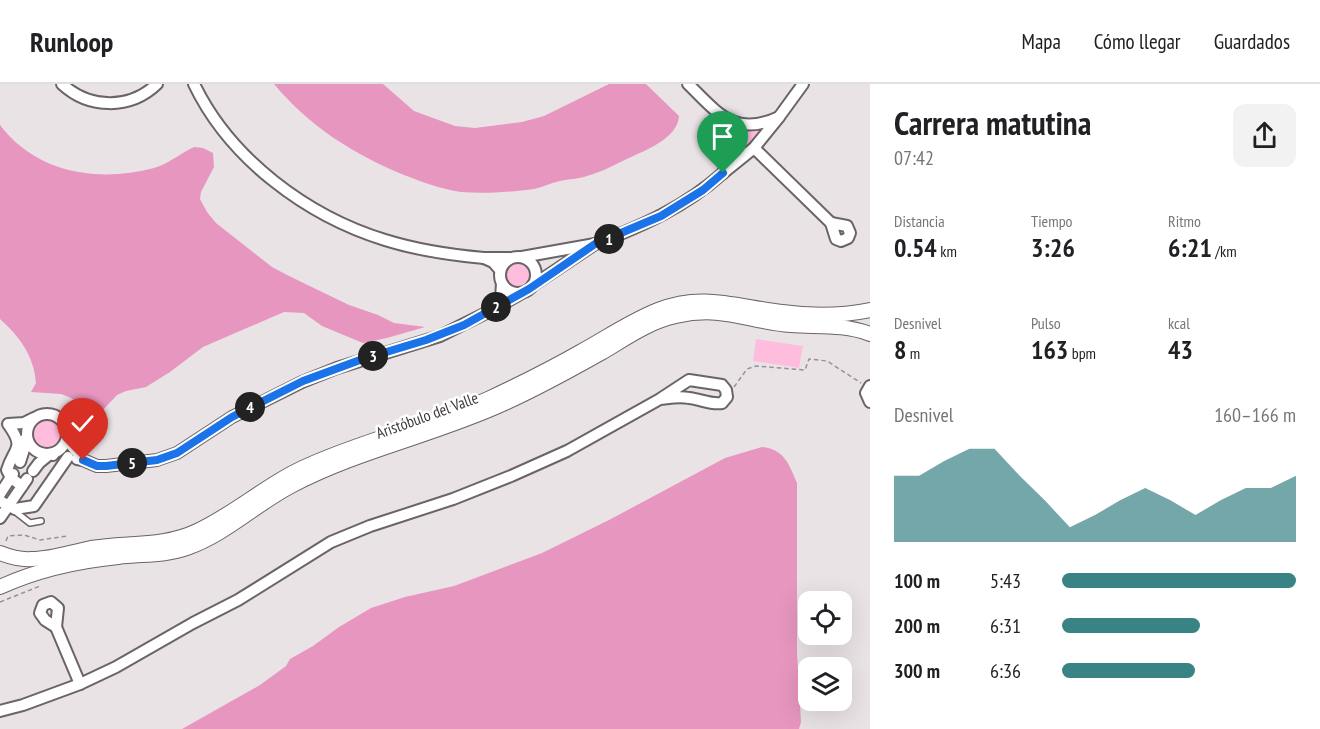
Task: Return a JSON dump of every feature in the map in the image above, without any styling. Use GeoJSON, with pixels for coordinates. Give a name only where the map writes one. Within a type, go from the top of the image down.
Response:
{"type":"FeatureCollection","features":[{"type":"Feature","properties":{"kind":"street"},"geometry":{"type":"LineString","coordinates":[[62,84],[72,92],[91,101],[115,103],[138,97],[156,84]]}},
{"type":"Feature","properties":{"kind":"street"},"geometry":{"type":"LineString","coordinates":[[194,84],[220,125],[248,158],[281,186],[321,212],[363,232],[399,244],[439,253],[484,258],[509,258],[595,244]]}},
{"type":"Feature","properties":{"kind":"street"},"geometry":{"type":"LineString","coordinates":[[688,84],[725,119],[756,125],[779,117]]}},
{"type":"Feature","properties":{"kind":"street"},"geometry":{"type":"LineString","coordinates":[[4,423],[33,449],[44,454],[83,460],[97,466],[157,460],[177,453],[232,417],[303,381],[440,336],[529,289],[595,244],[661,216],[703,190],[754,148],[803,84]]}},
{"type":"Feature","properties":{"kind":"street"},"geometry":{"type":"LineString","coordinates":[[723,173],[731,141],[725,119]]}},
{"type":"Feature","properties":{"kind":"street"},"geometry":{"type":"LineString","coordinates":[[754,148],[831,223]]}},
{"type":"Feature","properties":{"kind":"street"},"geometry":{"type":"LineString","coordinates":[[502,284],[510,291],[520,293],[529,289],[535,281],[536,269],[528,259],[522,256]]}},
{"type":"Feature","properties":{"kind":"street"},"geometry":{"type":"LineString","coordinates":[[484,258],[493,262],[500,270],[501,297],[492,310]]}},
{"type":"Feature","properties":{"kind":"street"},"geometry":{"type":"LineString","coordinates":[[500,270],[509,258]]}},
{"type":"Feature","properties":{"kind":"street","name":"Aristóbulo del Valle"},"geometry":{"type":"LineString","coordinates":[[2,549],[23,559],[46,558],[118,544],[156,542],[196,532],[306,466],[486,399],[538,375],[645,315],[670,306],[724,302],[783,313],[833,315],[870,310]]}},
{"type":"Feature","properties":{"kind":"street","name":"Aristóbulo del Valle"},"geometry":{"type":"LineString","coordinates":[[0,587],[46,570],[67,565],[117,557],[166,553],[188,548],[230,526],[275,495],[304,479],[504,404],[642,329],[675,316],[699,312],[728,313],[789,325],[848,327],[870,334]]}},
{"type":"Feature","properties":{"kind":"street"},"geometry":{"type":"LineString","coordinates":[[0,711],[80,684],[116,667],[238,600],[331,542],[370,526],[453,499],[567,451],[660,399],[689,380],[722,385],[727,397],[722,403],[717,404],[691,398],[660,399]]}},
{"type":"Feature","properties":{"kind":"street"},"geometry":{"type":"LineString","coordinates":[[869,387],[867,398],[870,402]]}},
{"type":"Feature","properties":{"kind":"street"},"geometry":{"type":"LineString","coordinates":[[4,423],[24,423],[46,413],[52,414],[62,421],[71,445],[83,460]]}},
{"type":"Feature","properties":{"kind":"street"},"geometry":{"type":"LineString","coordinates":[[28,479],[15,470],[8,469],[34,418]]}},
{"type":"Feature","properties":{"kind":"street"},"geometry":{"type":"LineString","coordinates":[[0,518],[4,504],[28,479],[39,463],[60,449],[67,432]]}},
{"type":"Feature","properties":{"kind":"street"},"geometry":{"type":"LineString","coordinates":[[0,494],[15,470],[22,440]]}},
{"type":"Feature","properties":{"kind":"street"},"geometry":{"type":"LineString","coordinates":[[4,504],[20,509],[34,507],[68,457]]}},
{"type":"Feature","properties":{"kind":"street"},"geometry":{"type":"LineString","coordinates":[[56,627],[80,684]]}},
{"type":"Feature","properties":{"kind":"lane"},"geometry":{"type":"LineString","coordinates":[[4,504],[30,524],[41,521]]}},
{"type":"Feature","properties":{"kind":"path"},"geometry":{"type":"LineString","coordinates":[[727,397],[747,369],[766,366],[805,370],[808,359],[827,361],[869,387]]}},
{"type":"Feature","properties":{"kind":"path"},"geometry":{"type":"LineString","coordinates":[[2,549],[10,536],[24,535],[40,540],[67,536]]}},
{"type":"Feature","properties":{"kind":"path"},"geometry":{"type":"LineString","coordinates":[[0,602],[40,586]]}},
{"type":"Feature","properties":{"kind":"shaded area"},"geometry":{"type":"Polygon","coordinates":[[[274,84],[383,84],[414,111],[455,126],[475,128],[522,122],[544,116],[609,84],[646,84],[679,116],[673,131],[660,142],[593,174],[534,189],[461,192],[404,175],[367,158],[317,126],[274,84]]]}},
{"type":"Feature","properties":{"kind":"shaded area"},"geometry":{"type":"Polygon","coordinates":[[[0,125],[31,154],[50,164],[90,174],[133,172],[154,168],[194,147],[203,148],[213,153],[214,167],[201,192],[200,199],[216,223],[272,267],[287,275],[349,305],[394,323],[425,327],[363,343],[322,326],[304,313],[284,312],[203,347],[146,387],[117,395],[101,412],[96,414],[61,394],[31,392],[36,383],[29,356],[20,340],[0,319],[0,125]]]}},
{"type":"Feature","properties":{"kind":"shaded area"},"geometry":{"type":"Polygon","coordinates":[[[736,128],[754,128],[760,133],[759,137],[743,153],[736,150],[734,140],[736,128]]]}},
{"type":"Feature","properties":{"kind":"shaded area"},"geometry":{"type":"Polygon","coordinates":[[[520,260],[530,264],[534,274],[530,284],[520,288],[510,284],[506,274],[510,264],[520,260]]]}},
{"type":"Feature","properties":{"kind":"shaded area"},"geometry":{"type":"Polygon","coordinates":[[[756,339],[803,346],[799,368],[753,361],[756,339]]]}},
{"type":"Feature","properties":{"kind":"shaded area"},"geometry":{"type":"Polygon","coordinates":[[[48,417],[59,422],[64,433],[59,444],[48,449],[37,444],[32,433],[37,422],[48,417]]]}},
{"type":"Feature","properties":{"kind":"shaded area"},"geometry":{"type":"Polygon","coordinates":[[[762,447],[769,448],[781,454],[785,459],[797,483],[797,653],[798,711],[800,711],[801,722],[799,729],[182,729],[260,685],[286,666],[290,659],[371,608],[405,597],[454,586],[542,553],[725,458],[762,447]]]}},
{"type":"Feature","properties":{"kind":"route"},"geometry":{"type":"LineString","coordinates":[[83,460],[97,466],[106,466],[157,460],[177,453],[232,417],[303,381],[360,360],[440,336],[529,289],[595,244],[661,216],[703,190],[723,173]]}}]}
